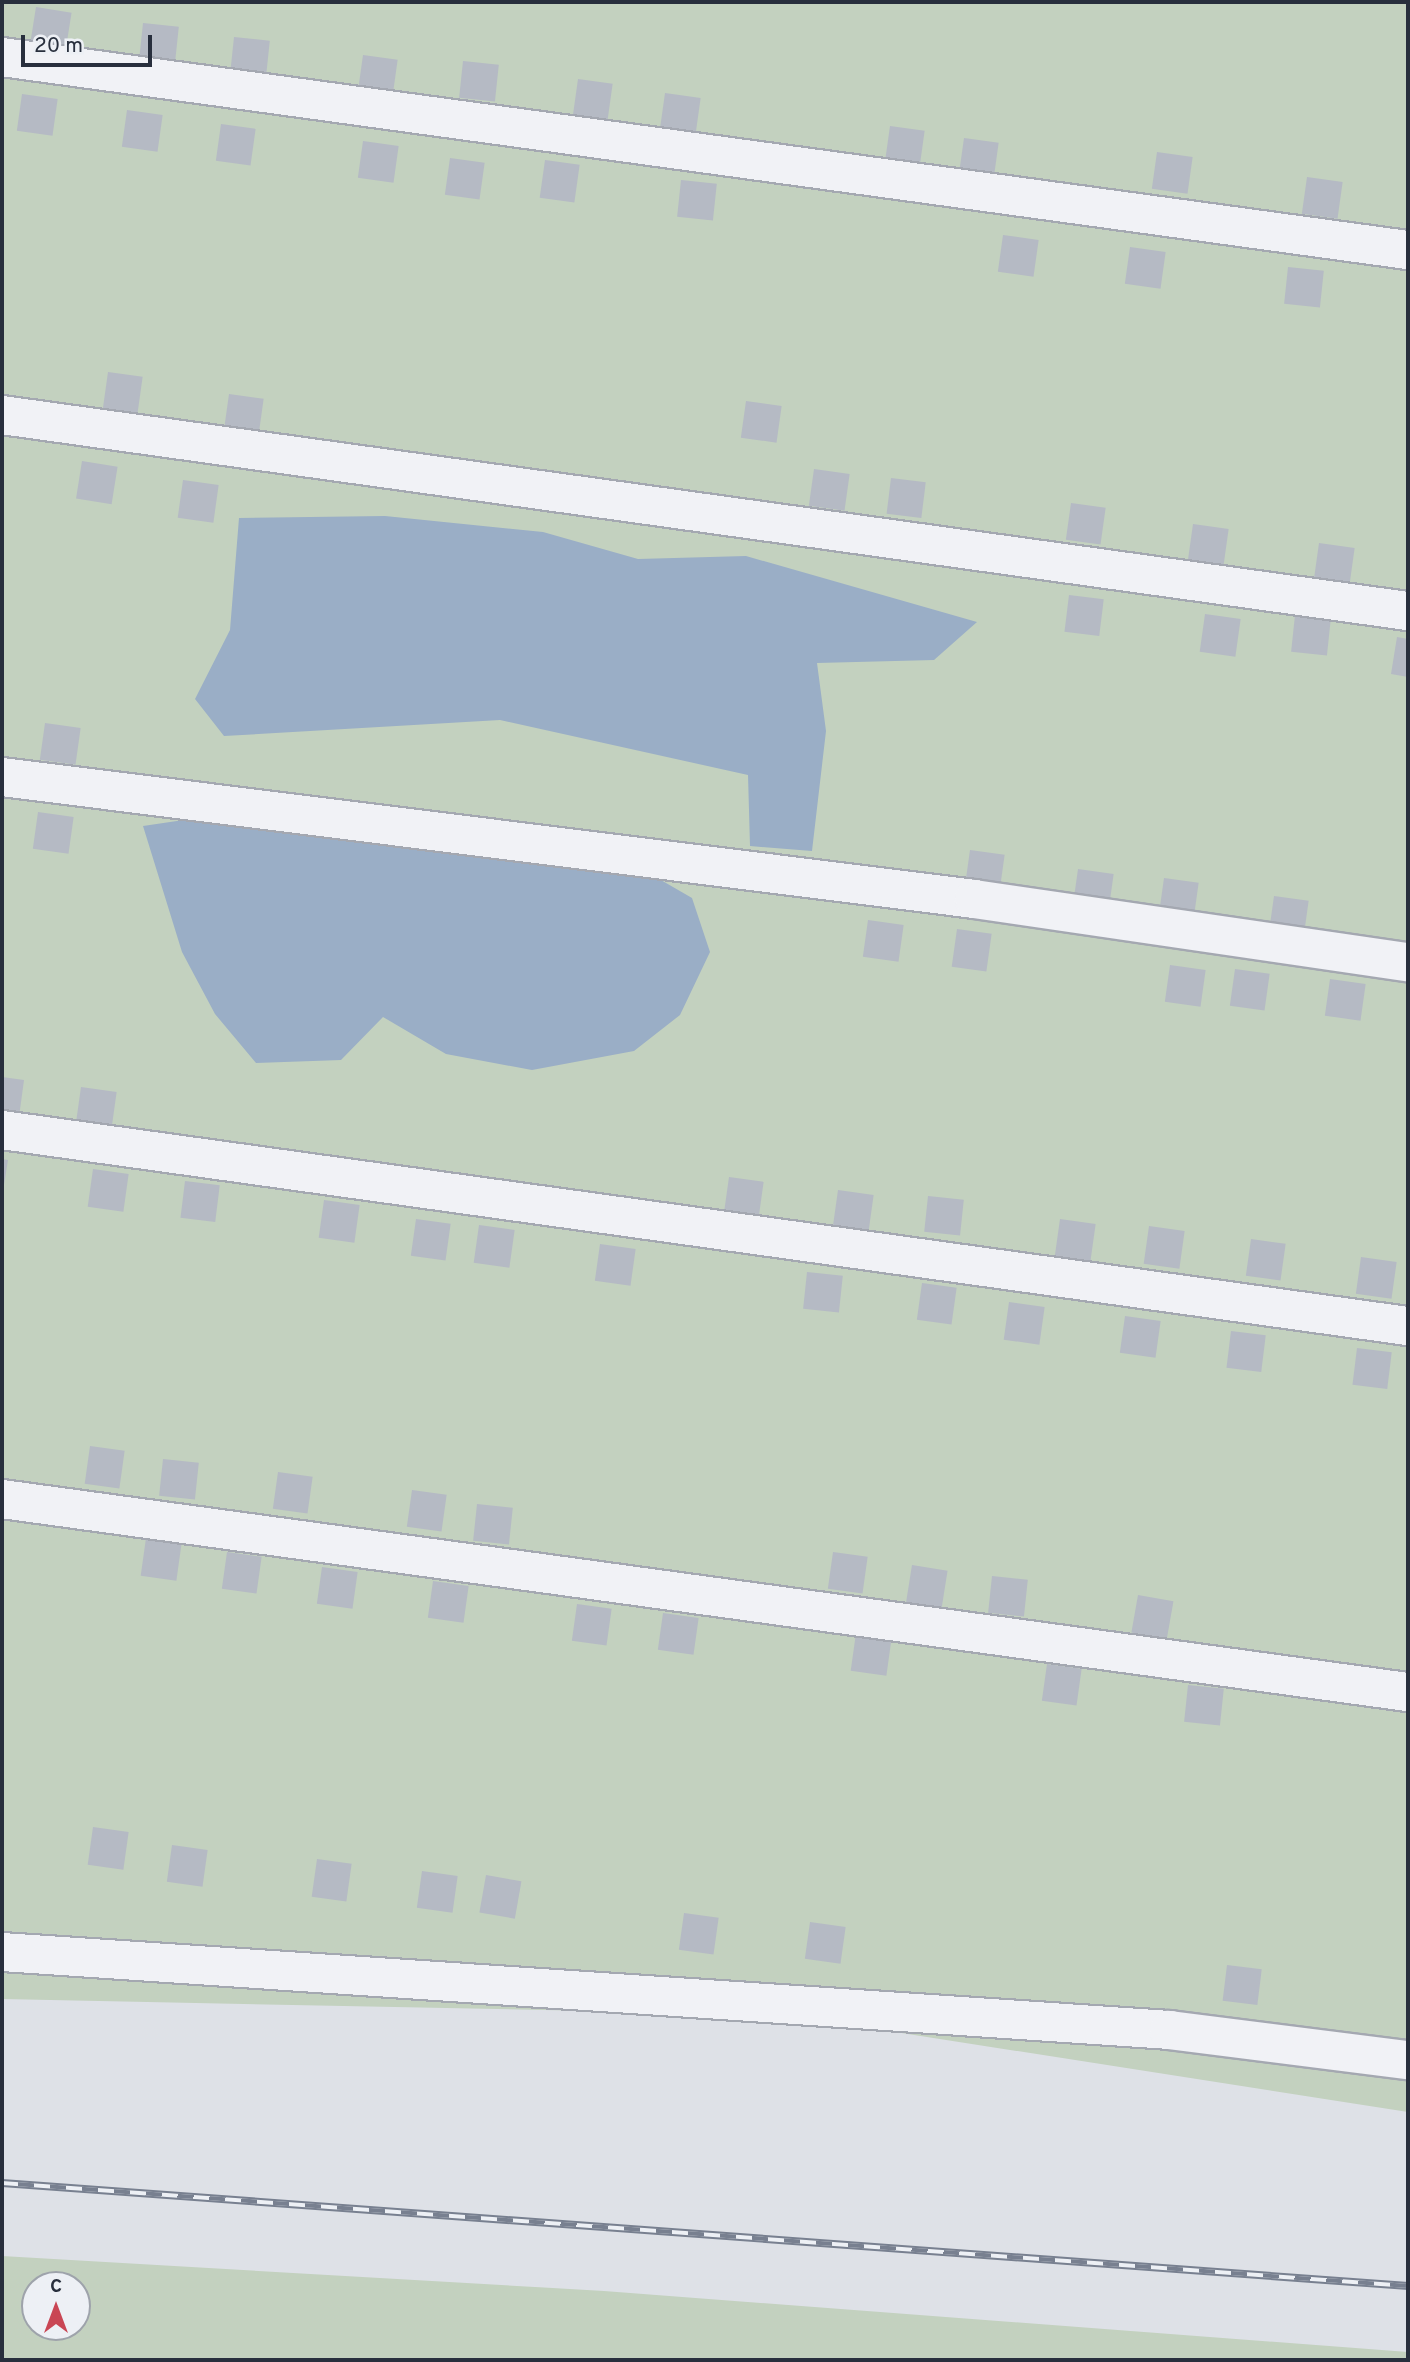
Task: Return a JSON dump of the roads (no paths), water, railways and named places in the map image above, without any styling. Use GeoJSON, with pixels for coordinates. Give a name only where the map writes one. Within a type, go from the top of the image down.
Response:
{"type":"FeatureCollection","features":[{"type":"Feature","properties":{"kind":"lane"},"geometry":{"type":"LineString","coordinates":[[2,57],[1408,250]]}},
{"type":"Feature","properties":{"kind":"lane"},"geometry":{"type":"LineString","coordinates":[[2,415],[1408,611]]}},
{"type":"Feature","properties":{"kind":"lane"},"geometry":{"type":"LineString","coordinates":[[2,777],[974,899],[1408,962]]}},
{"type":"Feature","properties":{"kind":"lane"},"geometry":{"type":"LineString","coordinates":[[2,1130],[1408,1326]]}},
{"type":"Feature","properties":{"kind":"lane"},"geometry":{"type":"LineString","coordinates":[[2,1499],[1408,1692]]}},
{"type":"Feature","properties":{"kind":"lane"},"geometry":{"type":"LineString","coordinates":[[2,1952],[1169,2031],[1408,2060]]}},
{"type":"Feature","properties":{"kind":"water"},"geometry":{"type":"Polygon","coordinates":[[[385,516],[543,532],[638,559],[746,556],[977,622],[934,660],[817,663],[826,731],[812,851],[750,846],[748,775],[500,720],[224,736],[195,699],[230,630],[239,518],[385,516]]]}},
{"type":"Feature","properties":{"kind":"water"},"geometry":{"type":"Polygon","coordinates":[[[204,817],[647,872],[692,898],[710,952],[680,1015],[634,1051],[532,1070],[446,1054],[383,1017],[341,1060],[256,1063],[215,1014],[182,952],[143,826],[204,817]]]}},
{"type":"Feature","properties":{"kind":"railway"},"geometry":{"type":"LineString","coordinates":[[2,2183],[1408,2286]]}}]}
